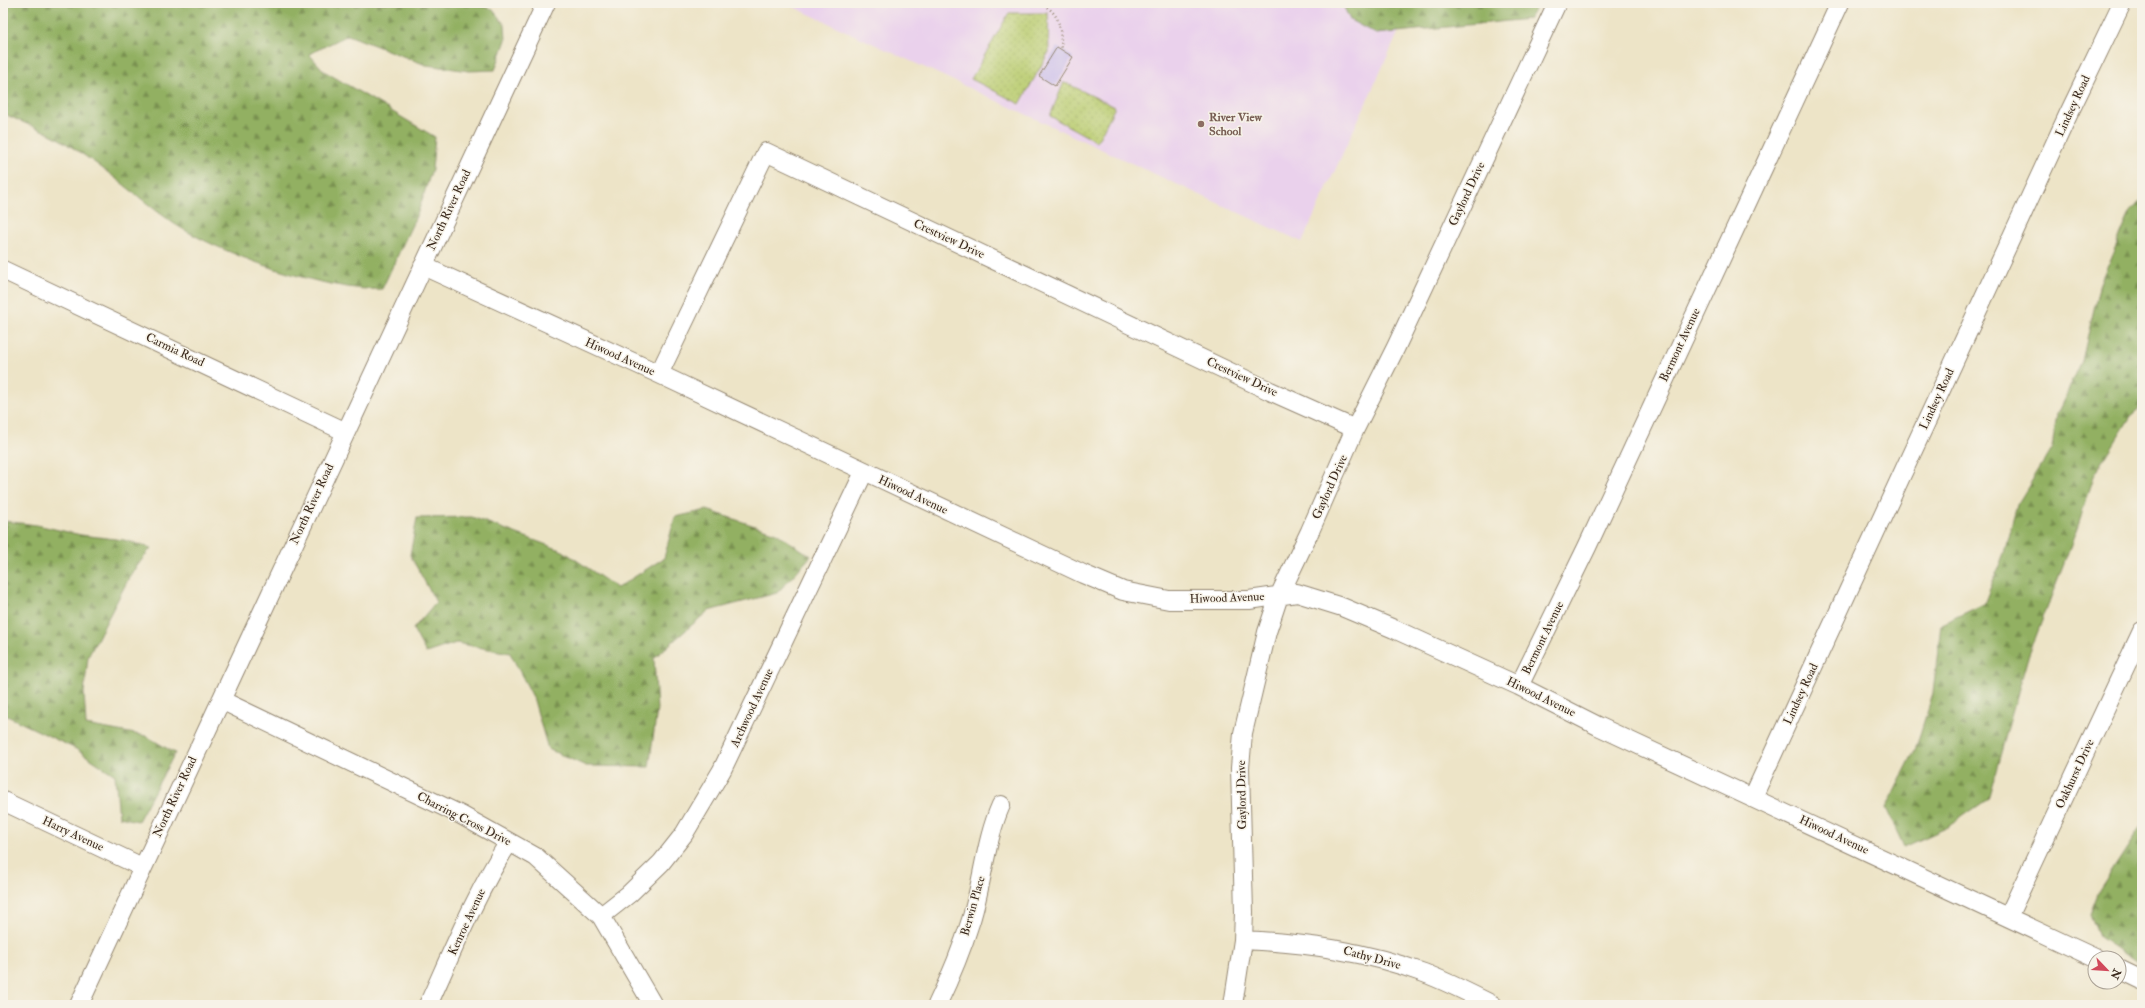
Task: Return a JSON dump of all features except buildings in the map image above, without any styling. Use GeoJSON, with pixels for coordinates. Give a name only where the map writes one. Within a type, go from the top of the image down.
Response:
{"type":"FeatureCollection","features":[{"type":"Feature","properties":{"kind":"street","name":"North River Road"},"geometry":{"type":"LineString","coordinates":[[79,1005],[546,3]]}},
{"type":"Feature","properties":{"kind":"street","name":"Gaylord Drive"},"geometry":{"type":"LineString","coordinates":[[1233,1005],[1243,940],[1245,872],[1240,768],[1243,733],[1265,639],[1279,596],[1310,531],[1355,429],[1396,347],[1557,3]]}},
{"type":"Feature","properties":{"kind":"street","name":"Bermont Avenue"},"geometry":{"type":"LineString","coordinates":[[1519,686],[1587,547],[1840,3]]}},
{"type":"Feature","properties":{"kind":"street","name":"Lindsey Road"},"geometry":{"type":"LineString","coordinates":[[1753,797],[2065,122],[2122,3]]}},
{"type":"Feature","properties":{"kind":"street","name":"Crestview Drive"},"geometry":{"type":"LineString","coordinates":[[659,374],[766,152],[1270,391],[1355,429]]}},
{"type":"Feature","properties":{"kind":"street","name":"Hiwood Avenue"},"geometry":{"type":"LineString","coordinates":[[423,266],[659,374],[864,472],[1083,574],[1123,591],[1169,600],[1249,600],[1297,593],[1342,607],[1519,686],[1598,726],[1753,797],[2087,954]]}},
{"type":"Feature","properties":{"kind":"street","name":"Carmia Road"},"geometry":{"type":"LineString","coordinates":[[3,270],[346,432]]}},
{"type":"Feature","properties":{"kind":"street","name":"Archwood Avenue"},"geometry":{"type":"LineString","coordinates":[[601,916],[629,894],[661,863],[684,834],[722,770],[864,472]]}},
{"type":"Feature","properties":{"kind":"street","name":"Oakhurst Drive"},"geometry":{"type":"LineString","coordinates":[[2008,917],[2142,631]]}},
{"type":"Feature","properties":{"kind":"street","name":"Charring Cross Drive"},"geometry":{"type":"LineString","coordinates":[[220,700],[461,816],[536,857],[601,916],[653,1005]]}},
{"type":"Feature","properties":{"kind":"street","name":"Harry Avenue"},"geometry":{"type":"LineString","coordinates":[[3,801],[142,867]]}},
{"type":"Feature","properties":{"kind":"street","name":"Berwin Place"},"geometry":{"type":"LineString","coordinates":[[937,1005],[950,978],[971,920],[993,823],[1002,805]]}},
{"type":"Feature","properties":{"kind":"street","name":"Kenroe Avenue"},"geometry":{"type":"LineString","coordinates":[[428,1005],[469,915],[494,865],[510,842]]}},
{"type":"Feature","properties":{"kind":"street","name":"Cathy Drive"},"geometry":{"type":"LineString","coordinates":[[1243,940],[1330,948],[1376,958],[1425,973],[1493,1005]]}},
{"type":"Feature","properties":{"kind":"street"},"geometry":{"type":"LineString","coordinates":[[2127,973],[2142,980]]}},
{"type":"Feature","properties":{"kind":"path"},"geometry":{"type":"LineString","coordinates":[[1040,3],[1052,9],[1057,16],[1062,50]]}},
{"type":"Feature","properties":{"kind":"shaded area","name":"River View School"},"geometry":{"type":"Polygon","coordinates":[[[785,3],[1412,3],[1302,242],[785,3]]]}},
{"type":"Feature","properties":{"kind":"green space"},"geometry":{"type":"Polygon","coordinates":[[[4,3],[468,3],[492,9],[505,25],[506,40],[495,70],[469,71],[426,65],[348,35],[309,54],[324,71],[435,137],[432,169],[418,212],[382,289],[360,289],[333,285],[304,278],[274,269],[217,247],[193,235],[164,217],[101,167],[61,140],[3,113],[4,3]]]}},
{"type":"Feature","properties":{"kind":"green space"},"geometry":{"type":"Polygon","coordinates":[[[1342,3],[1538,3],[1529,19],[1376,34],[1350,20],[1342,3]]]}},
{"type":"Feature","properties":{"kind":"green space"},"geometry":{"type":"Polygon","coordinates":[[[1009,13],[1048,13],[1049,52],[1020,104],[971,79],[1009,13]]]}},
{"type":"Feature","properties":{"kind":"green space"},"geometry":{"type":"Polygon","coordinates":[[[1064,82],[1115,107],[1097,142],[1050,116],[1064,82]]]}},
{"type":"Feature","properties":{"kind":"green space"},"geometry":{"type":"Polygon","coordinates":[[[2142,199],[2142,407],[2131,416],[2094,476],[2078,526],[2027,660],[1988,799],[1946,828],[1904,847],[1886,808],[1915,750],[1933,693],[1941,624],[1984,604],[2004,553],[2017,505],[2052,448],[2057,414],[2082,361],[2100,283],[2130,213],[2142,199]]]}},
{"type":"Feature","properties":{"kind":"green space"},"geometry":{"type":"Polygon","coordinates":[[[707,510],[776,533],[811,556],[777,593],[708,611],[654,658],[657,710],[649,767],[586,766],[548,749],[533,697],[510,653],[456,643],[426,653],[413,629],[436,602],[410,555],[417,518],[472,517],[563,551],[617,588],[664,558],[675,517],[707,510]]]}},
{"type":"Feature","properties":{"kind":"green space"},"geometry":{"type":"Polygon","coordinates":[[[3,521],[37,525],[81,535],[124,540],[151,548],[131,574],[88,657],[84,693],[86,725],[146,736],[175,753],[138,821],[119,817],[115,775],[76,749],[3,714],[3,521]]]}},
{"type":"Feature","properties":{"kind":"green space"},"geometry":{"type":"Polygon","coordinates":[[[2142,825],[2142,966],[2127,956],[2127,950],[2118,950],[2099,937],[2090,914],[2099,891],[2142,825]]]}},
{"type":"Feature","properties":{"kind":"place","name":"River View School"},"geometry":{"type":"Point","coordinates":[1201,124]}}]}
